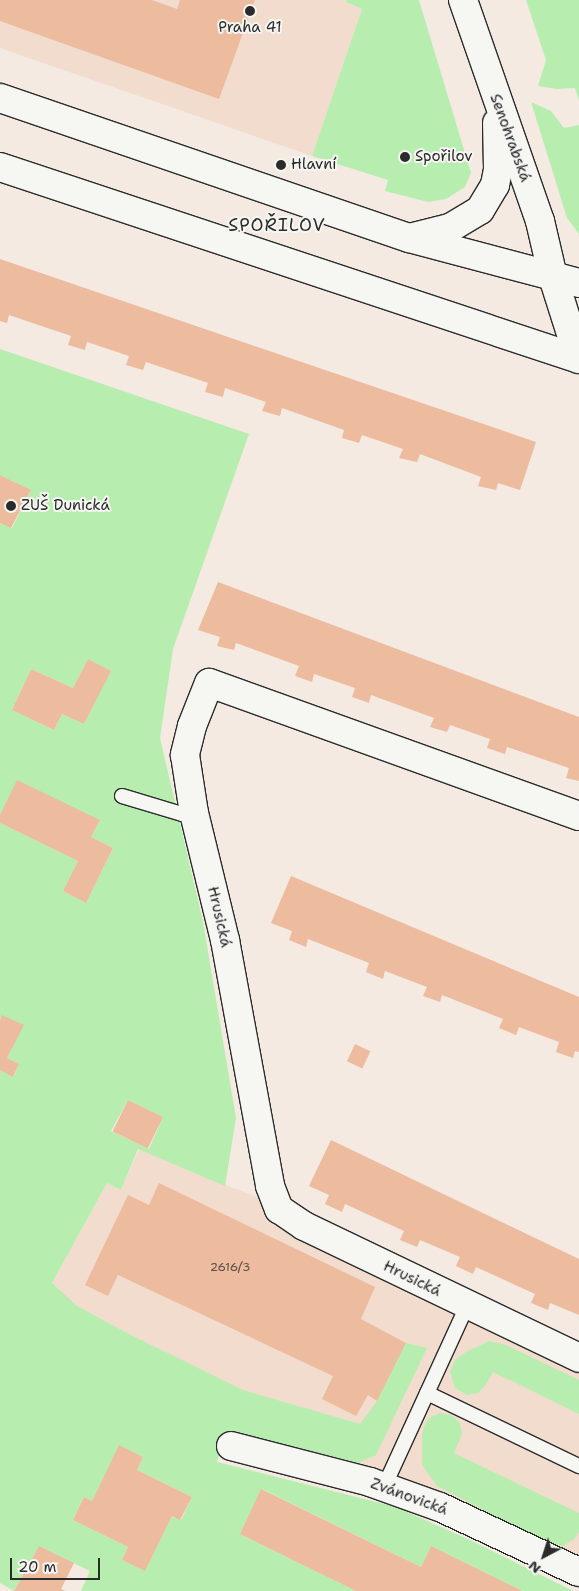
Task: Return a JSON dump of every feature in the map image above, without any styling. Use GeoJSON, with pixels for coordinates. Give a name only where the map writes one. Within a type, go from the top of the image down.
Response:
{"type":"FeatureCollection","features":[{"type":"Feature","properties":{"kind":"street","name":"Senohrabská"},"geometry":{"type":"LineString","coordinates":[[463,0],[497,102],[540,220],[553,277],[579,359]]}},
{"type":"Feature","properties":{"kind":"street"},"geometry":{"type":"LineString","coordinates":[[0,98],[409,238],[579,283]]}},
{"type":"Feature","properties":{"kind":"street"},"geometry":{"type":"LineString","coordinates":[[409,238],[450,228],[480,210],[495,185],[498,170],[497,102]]}},
{"type":"Feature","properties":{"kind":"street"},"geometry":{"type":"LineString","coordinates":[[0,167],[579,359]]}},
{"type":"Feature","properties":{"kind":"street","name":"Hrusická"},"geometry":{"type":"LineString","coordinates":[[579,816],[209,683],[192,726],[185,755],[194,813],[225,940],[270,1186],[279,1209],[304,1226],[466,1306],[579,1358]]}},
{"type":"Feature","properties":{"kind":"street","name":"Zvánovická"},"geometry":{"type":"LineString","coordinates":[[231,1446],[384,1487],[440,1507],[579,1572]]}},
{"type":"Feature","properties":{"kind":"lane"},"geometry":{"type":"LineString","coordinates":[[122,796],[182,814],[194,813]]}},
{"type":"Feature","properties":{"kind":"lane"},"geometry":{"type":"LineString","coordinates":[[384,1487],[466,1306]]}},
{"type":"Feature","properties":{"kind":"lane"},"geometry":{"type":"LineString","coordinates":[[427,1393],[579,1466]]}},
{"type":"Feature","properties":{"kind":"shaded area"},"geometry":{"type":"Polygon","coordinates":[[[0,0],[347,0],[346,2],[362,9],[312,156],[0,48],[0,0]]]}},
{"type":"Feature","properties":{"kind":"shaded area"},"geometry":{"type":"Polygon","coordinates":[[[139,1149],[225,1185],[300,1212],[579,1344],[579,1585],[436,1516],[365,1492],[220,1453],[226,1431],[124,1415],[52,1283],[107,1183],[121,1190],[139,1149]]]}},
{"type":"Feature","properties":{"kind":"green space"},"geometry":{"type":"Polygon","coordinates":[[[347,0],[419,0],[471,173],[465,187],[446,199],[428,202],[385,191],[388,180],[312,156],[362,9],[346,2],[347,0]]]}},
{"type":"Feature","properties":{"kind":"green space"},"geometry":{"type":"Polygon","coordinates":[[[526,0],[579,0],[579,101],[575,88],[557,89],[538,86],[546,60],[526,0]]]}},
{"type":"Feature","properties":{"kind":"green space"},"geometry":{"type":"Polygon","coordinates":[[[531,102],[551,111],[564,128],[579,125],[579,234],[567,218],[531,102]]]}},
{"type":"Feature","properties":{"kind":"green space"},"geometry":{"type":"Polygon","coordinates":[[[0,349],[249,434],[173,649],[160,738],[203,922],[236,1118],[225,1186],[138,1149],[121,1190],[107,1183],[52,1283],[77,1306],[127,1333],[243,1390],[360,1424],[377,1401],[406,1343],[427,1348],[376,1455],[358,1463],[227,1431],[217,1462],[396,1507],[472,1541],[573,1591],[523,1591],[431,1546],[421,1567],[262,1489],[240,1534],[356,1591],[81,1591],[90,1571],[39,1546],[14,1591],[0,1583],[0,1070],[14,1076],[19,1064],[7,1058],[23,1025],[2,1016],[0,1020],[0,823],[78,861],[63,891],[86,903],[113,848],[91,837],[100,820],[0,815],[0,523],[12,528],[31,490],[0,475],[0,349]],[[88,659],[73,688],[31,669],[12,710],[54,730],[62,714],[84,724],[110,671],[88,659]],[[128,1100],[111,1131],[149,1149],[163,1117],[128,1100]],[[119,1446],[92,1501],[84,1497],[73,1520],[128,1547],[122,1560],[145,1570],[172,1516],[181,1520],[192,1497],[137,1470],[143,1457],[119,1446]]]}},
{"type":"Feature","properties":{"kind":"green space"},"geometry":{"type":"Polygon","coordinates":[[[489,1341],[506,1345],[579,1380],[579,1414],[493,1372],[486,1385],[478,1393],[467,1395],[455,1388],[450,1372],[455,1360],[466,1352],[489,1341]]]}},
{"type":"Feature","properties":{"kind":"green space"},"geometry":{"type":"Polygon","coordinates":[[[440,1413],[451,1415],[460,1423],[462,1434],[454,1453],[579,1513],[579,1532],[574,1539],[563,1546],[552,1545],[437,1486],[422,1465],[422,1435],[424,1426],[429,1418],[440,1413]]]}},
{"type":"Feature","properties":{"kind":"building"},"geometry":{"type":"Polygon","coordinates":[[[0,0],[152,0],[177,9],[180,0],[255,0],[219,99],[0,21],[0,0]]]}},
{"type":"Feature","properties":{"kind":"building"},"geometry":{"type":"Polygon","coordinates":[[[0,259],[536,442],[520,490],[498,483],[496,490],[478,486],[481,477],[420,454],[417,462],[399,458],[403,449],[362,435],[359,443],[342,438],[344,430],[282,408],[280,416],[262,411],[266,402],[225,388],[223,397],[205,392],[208,383],[146,362],[143,370],[126,365],[129,356],[87,342],[85,350],[68,345],[71,336],[9,315],[7,323],[0,321],[0,259]]]}},
{"type":"Feature","properties":{"kind":"building","name":"ZUŠ Dunická"},"geometry":{"type":"Polygon","coordinates":[[[0,475],[31,490],[11,528],[0,523],[0,475]]]}},
{"type":"Feature","properties":{"kind":"building"},"geometry":{"type":"Polygon","coordinates":[[[218,582],[579,717],[579,781],[566,778],[569,768],[507,747],[505,754],[487,748],[490,739],[450,725],[447,732],[430,727],[434,718],[371,695],[369,703],[352,697],[355,688],[314,674],[312,682],[295,676],[299,666],[236,643],[234,650],[217,646],[220,637],[198,630],[218,582]]]}},
{"type":"Feature","properties":{"kind":"building"},"geometry":{"type":"Polygon","coordinates":[[[88,659],[111,671],[84,724],[62,714],[54,730],[12,710],[31,669],[73,688],[88,659]]]}},
{"type":"Feature","properties":{"kind":"building"},"geometry":{"type":"Polygon","coordinates":[[[17,780],[100,820],[91,837],[113,848],[86,903],[63,891],[78,861],[0,823],[0,815],[17,780]]]}},
{"type":"Feature","properties":{"kind":"building"},"geometry":{"type":"Polygon","coordinates":[[[291,876],[579,997],[579,1052],[575,1051],[573,1058],[556,1052],[559,1042],[519,1027],[516,1035],[499,1028],[503,1019],[442,995],[440,1002],[423,996],[427,987],[385,971],[383,979],[366,972],[369,963],[308,939],[306,947],[289,940],[292,931],[271,923],[291,876]]]}},
{"type":"Feature","properties":{"kind":"building"},"geometry":{"type":"Polygon","coordinates":[[[2,1015],[24,1025],[7,1058],[19,1064],[13,1077],[0,1070],[0,1020],[2,1015]]]}},
{"type":"Feature","properties":{"kind":"building"},"geometry":{"type":"Polygon","coordinates":[[[355,1044],[370,1051],[362,1068],[347,1061],[355,1044]]]}},
{"type":"Feature","properties":{"kind":"building"},"geometry":{"type":"Polygon","coordinates":[[[128,1100],[163,1117],[148,1149],[113,1131],[128,1100]]]}},
{"type":"Feature","properties":{"kind":"building"},"geometry":{"type":"Polygon","coordinates":[[[331,1140],[579,1259],[579,1315],[550,1303],[548,1310],[531,1303],[535,1294],[476,1267],[473,1274],[456,1266],[460,1257],[420,1240],[417,1247],[400,1240],[404,1231],[345,1204],[342,1212],[325,1204],[329,1195],[309,1186],[331,1140]]]}},
{"type":"Feature","properties":{"kind":"building"},"geometry":{"type":"Polygon","coordinates":[[[159,1183],[375,1287],[361,1319],[406,1343],[377,1401],[368,1395],[356,1416],[322,1399],[333,1376],[118,1275],[108,1296],[85,1285],[128,1195],[149,1205],[159,1183]]]}},
{"type":"Feature","properties":{"kind":"building"},"geometry":{"type":"Polygon","coordinates":[[[119,1445],[143,1457],[137,1470],[192,1497],[180,1520],[172,1516],[145,1571],[122,1560],[128,1547],[73,1520],[84,1497],[92,1501],[119,1445]]]}},
{"type":"Feature","properties":{"kind":"building"},"geometry":{"type":"Polygon","coordinates":[[[261,1489],[421,1567],[431,1546],[523,1591],[356,1591],[240,1534],[261,1489]]]}},
{"type":"Feature","properties":{"kind":"building"},"geometry":{"type":"Polygon","coordinates":[[[39,1546],[74,1563],[61,1589],[65,1591],[14,1591],[39,1546]]]}},
{"type":"Feature","properties":{"kind":"place","name":"Praha 41"},"geometry":{"type":"Point","coordinates":[250,11]}},
{"type":"Feature","properties":{"kind":"place","name":"Spořilov"},"geometry":{"type":"Point","coordinates":[405,157]}},
{"type":"Feature","properties":{"kind":"place","name":"Hlavní"},"geometry":{"type":"Point","coordinates":[281,165]}},
{"type":"Feature","properties":{"kind":"place","name":"ZUŠ Dunická"},"geometry":{"type":"Point","coordinates":[11,506]}},
{"type":"Feature","properties":{"kind":"district","name":"SPOŘILOV"},"geometry":{"type":"Point","coordinates":[277,225]}}]}
